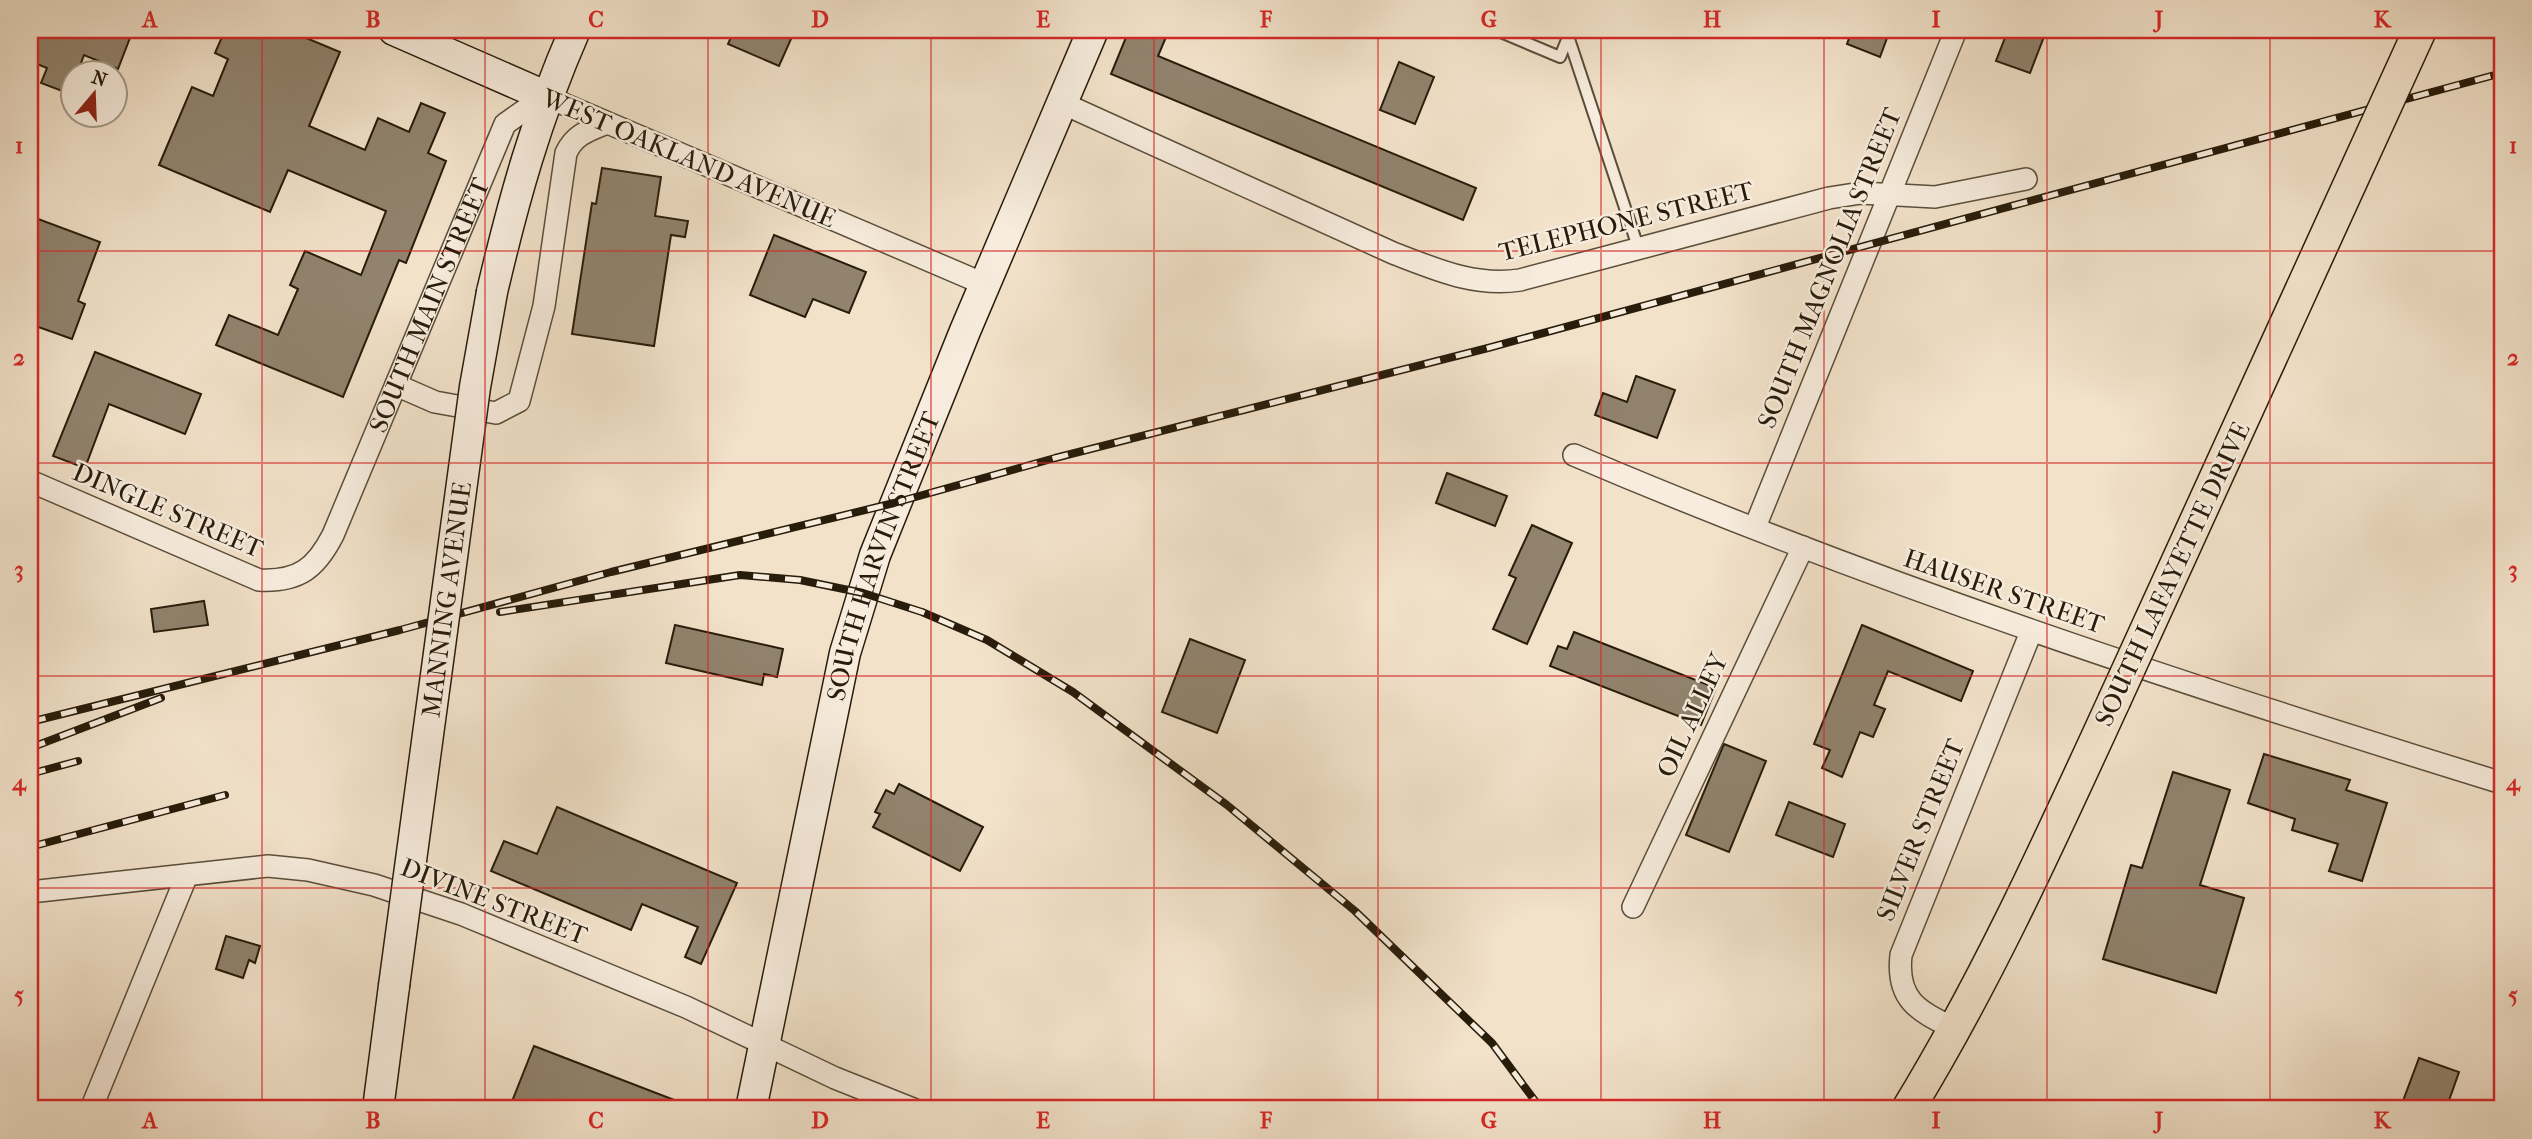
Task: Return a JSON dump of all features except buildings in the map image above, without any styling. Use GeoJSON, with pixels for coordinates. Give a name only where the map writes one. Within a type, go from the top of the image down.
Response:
{"type":"FeatureCollection","features":[{"type":"Feature","properties":{"kind":"main road","name":"SOUTH LAFAYETTE DRIVE"},"geometry":{"type":"LineString","coordinates":[[1909,1109],[1955,1030],[2019,908],[2420,30]]}},
{"type":"Feature","properties":{"kind":"street","name":"WEST OAKLAND AVENUE"},"geometry":{"type":"LineString","coordinates":[[394,30],[984,284]]}},
{"type":"Feature","properties":{"kind":"street"},"geometry":{"type":"LineString","coordinates":[[545,96],[575,30]]}},
{"type":"Feature","properties":{"kind":"street","name":"SOUTH HARVIN STREET"},"geometry":{"type":"LineString","coordinates":[[751,1109],[845,653],[894,503],[984,284],[1094,30]]}},
{"type":"Feature","properties":{"kind":"street","name":"SOUTH MAGNOLIA STREET"},"geometry":{"type":"LineString","coordinates":[[1755,527],[1956,30]]}},
{"type":"Feature","properties":{"kind":"street","name":"MANNING AVENUE"},"geometry":{"type":"LineString","coordinates":[[378,1109],[475,387],[492,292],[513,204],[545,96]]}},
{"type":"Feature","properties":{"kind":"street","name":"SOUTH MAIN STREET"},"geometry":{"type":"LineString","coordinates":[[285,579],[314,566],[322,557],[505,124],[545,96]]}},
{"type":"Feature","properties":{"kind":"street","name":"TELEPHONE STREET"},"geometry":{"type":"LineString","coordinates":[[1062,103],[1393,253],[1470,280],[1498,284],[1829,198],[1861,193],[1935,197],[2026,179]]}},
{"type":"Feature","properties":{"kind":"street"},"geometry":{"type":"LineString","coordinates":[[396,385],[435,402],[496,413],[519,401],[544,306],[566,153],[572,141],[580,134],[607,123]]}},
{"type":"Feature","properties":{"kind":"street","name":"HAUSER STREET"},"geometry":{"type":"LineString","coordinates":[[1574,455],[1803,547],[2031,632],[2502,783]]}},
{"type":"Feature","properties":{"kind":"street","name":"DINGLE STREET"},"geometry":{"type":"LineString","coordinates":[[30,481],[259,580],[285,579]]}},
{"type":"Feature","properties":{"kind":"street","name":"OIL ALLEY"},"geometry":{"type":"LineString","coordinates":[[1633,907],[1803,547]]}},
{"type":"Feature","properties":{"kind":"street","name":"SILVER STREET"},"geometry":{"type":"LineString","coordinates":[[1955,1030],[1917,1009],[1907,998],[1899,971],[1901,955],[2031,632]]}},
{"type":"Feature","properties":{"kind":"street","name":"DIVINE STREET"},"geometry":{"type":"LineString","coordinates":[[30,892],[268,866],[308,870],[374,886],[461,914],[686,1007],[835,1078],[913,1109]]}},
{"type":"Feature","properties":{"kind":"street"},"geometry":{"type":"LineString","coordinates":[[91,1109],[187,875]]}},
{"type":"Feature","properties":{"kind":"lane"},"geometry":{"type":"LineString","coordinates":[[1496,30],[1560,57],[1568,32]]}},
{"type":"Feature","properties":{"kind":"lane"},"geometry":{"type":"LineString","coordinates":[[1568,32],[1639,247]]}},
{"type":"Feature","properties":{"kind":"railway"},"geometry":{"type":"LineString","coordinates":[[30,722],[400,630],[611,572],[894,503],[1055,458],[1488,348],[2502,73]]}},
{"type":"Feature","properties":{"kind":"railway"},"geometry":{"type":"LineString","coordinates":[[500,612],[740,575],[800,580],[863,593],[922,612],[987,640],[1073,692],[1227,805],[1355,911],[1492,1043],[1541,1109]]}},
{"type":"Feature","properties":{"kind":"railway"},"geometry":{"type":"LineString","coordinates":[[30,748],[161,698]]}},
{"type":"Feature","properties":{"kind":"railway"},"geometry":{"type":"LineString","coordinates":[[30,774],[78,761]]}},
{"type":"Feature","properties":{"kind":"railway"},"geometry":{"type":"LineString","coordinates":[[30,847],[225,795]]}}]}
